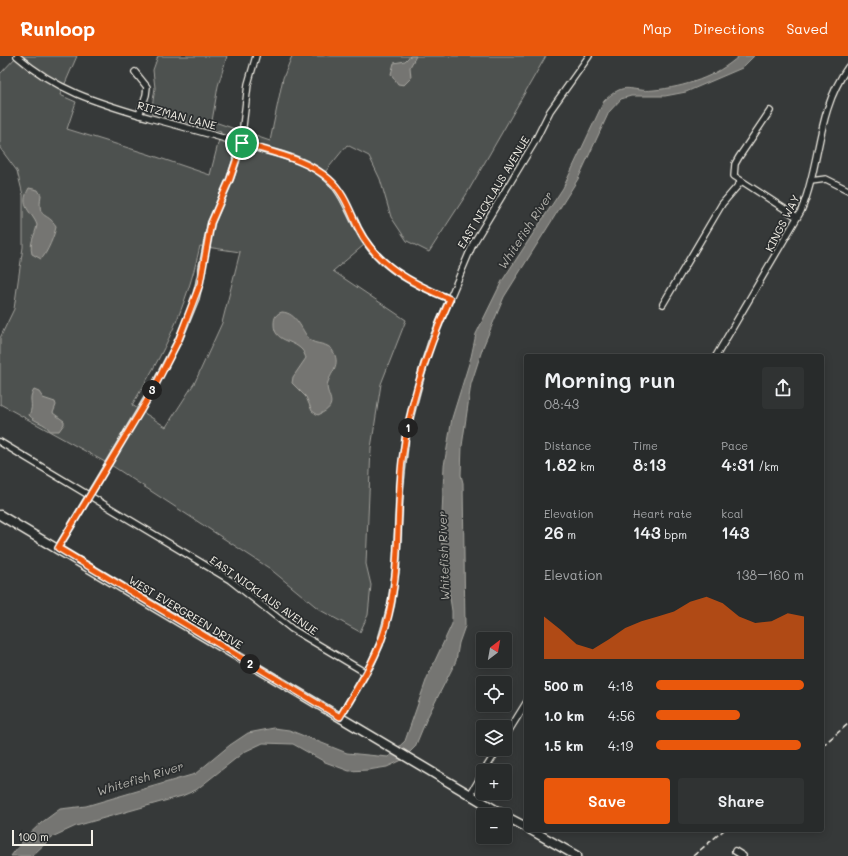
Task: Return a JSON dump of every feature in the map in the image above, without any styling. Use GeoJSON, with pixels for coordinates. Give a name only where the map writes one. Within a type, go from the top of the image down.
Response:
{"type":"FeatureCollection","features":[{"type":"Feature","properties":{"kind":"street","name":"RITZMAN LANE"},"geometry":{"type":"LineString","coordinates":[[17,56],[43,77],[72,93],[98,103],[242,143],[290,158],[318,171],[332,182],[340,191],[365,240],[382,260],[410,280],[450,299]]}},
{"type":"Feature","properties":{"kind":"street"},"geometry":{"type":"LineString","coordinates":[[58,548],[152,392],[188,319],[200,284],[211,223],[230,179],[242,143],[248,84],[256,56]]}},
{"type":"Feature","properties":{"kind":"street","name":"EAST NICKLAUS AVENUE"},"geometry":{"type":"LineString","coordinates":[[340,717],[366,673],[380,644],[391,605],[396,569],[402,468],[408,427],[423,368],[473,244],[534,143],[550,110],[589,56]]}},
{"type":"Feature","properties":{"kind":"street","name":"KINGS WAY"},"geometry":{"type":"LineString","coordinates":[[717,354],[787,237],[804,204],[822,127],[837,86],[848,66]]}},
{"type":"Feature","properties":{"kind":"street"},"geometry":{"type":"LineString","coordinates":[[135,72],[147,87],[144,102],[139,115]]}},
{"type":"Feature","properties":{"kind":"street"},"geometry":{"type":"LineString","coordinates":[[770,111],[735,164],[734,176],[741,182],[798,217]]}},
{"type":"Feature","properties":{"kind":"street"},"geometry":{"type":"LineString","coordinates":[[810,181],[826,180],[848,190]]}},
{"type":"Feature","properties":{"kind":"street"},"geometry":{"type":"LineString","coordinates":[[663,304],[722,204],[741,182]]}},
{"type":"Feature","properties":{"kind":"street","name":"EAST NICKLAUS AVENUE"},"geometry":{"type":"LineString","coordinates":[[0,442],[230,580],[292,629],[366,673]]}},
{"type":"Feature","properties":{"kind":"street","name":"WEST EVERGREEN DRIVE"},"geometry":{"type":"LineString","coordinates":[[0,515],[58,548],[492,808]]}},
{"type":"Feature","properties":{"kind":"street"},"geometry":{"type":"LineString","coordinates":[[512,726],[524,706]]}},
{"type":"Feature","properties":{"kind":"street"},"geometry":{"type":"LineString","coordinates":[[470,795],[476,785]]}},
{"type":"Feature","properties":{"kind":"street","name":"WEST EVERGREEN DRIVE"},"geometry":{"type":"LineString","coordinates":[[512,819],[524,826]]}},
{"type":"Feature","properties":{"kind":"street"},"geometry":{"type":"LineString","coordinates":[[535,832],[577,856]]}},
{"type":"Feature","properties":{"kind":"street"},"geometry":{"type":"LineString","coordinates":[[735,852],[743,856]]}},
{"type":"Feature","properties":{"kind":"shaded area"},"geometry":{"type":"Polygon","coordinates":[[[17,56],[77,56],[60,95],[76,102],[67,129],[210,175],[221,132],[151,113],[155,88],[153,70],[158,56],[227,56],[218,86],[212,121],[270,141],[283,78],[292,56],[546,56],[466,195],[429,252],[407,241],[391,217],[380,179],[369,156],[347,145],[321,177],[340,200],[364,245],[333,271],[406,320],[381,384],[371,448],[366,564],[371,585],[368,615],[360,632],[320,610],[269,568],[114,467],[0,404],[0,338],[14,309],[23,247],[23,195],[17,171],[0,148],[0,74],[17,56]],[[200,246],[188,290],[173,329],[155,366],[132,405],[166,427],[195,382],[222,323],[240,252],[200,246]]]}},
{"type":"Feature","properties":{"kind":"shaded area"},"geometry":{"type":"Polygon","coordinates":[[[410,56],[416,56],[410,67],[411,78],[404,85],[398,84],[391,74],[394,63],[405,61],[410,56]]]}},
{"type":"Feature","properties":{"kind":"shaded area"},"geometry":{"type":"Polygon","coordinates":[[[739,56],[754,56],[742,68],[686,92],[665,96],[631,96],[621,99],[609,112],[578,179],[504,297],[483,347],[471,384],[462,446],[461,475],[463,483],[465,626],[459,643],[456,661],[427,718],[415,747],[402,760],[387,767],[349,771],[325,762],[293,744],[263,743],[244,752],[196,790],[182,796],[76,826],[52,837],[32,856],[11,856],[24,839],[41,823],[60,809],[86,806],[195,774],[230,745],[248,733],[274,728],[289,730],[347,753],[388,757],[405,741],[427,678],[452,624],[452,611],[441,539],[444,466],[452,418],[471,357],[476,334],[502,281],[563,188],[604,101],[618,90],[628,88],[646,90],[666,89],[700,80],[720,70],[739,56]]]}},
{"type":"Feature","properties":{"kind":"shaded area"},"geometry":{"type":"Polygon","coordinates":[[[29,188],[38,190],[41,195],[40,209],[44,215],[53,221],[56,226],[50,244],[41,259],[32,254],[31,250],[37,225],[25,204],[26,194],[29,188]]]}},
{"type":"Feature","properties":{"kind":"shaded area"},"geometry":{"type":"Polygon","coordinates":[[[282,312],[295,318],[309,339],[332,349],[336,357],[336,365],[327,387],[331,403],[325,411],[318,415],[312,411],[306,397],[292,383],[293,377],[306,358],[303,351],[298,346],[284,340],[277,334],[274,319],[282,312]]]}},
{"type":"Feature","properties":{"kind":"shaded area"},"geometry":{"type":"Polygon","coordinates":[[[34,390],[39,392],[43,398],[55,402],[56,405],[53,413],[64,421],[64,424],[59,431],[50,431],[29,415],[31,411],[31,396],[34,390]]]}},
{"type":"Feature","properties":{"kind":"railway"},"geometry":{"type":"LineString","coordinates":[[824,744],[848,724]]}},
{"type":"Feature","properties":{"kind":"railway"},"geometry":{"type":"LineString","coordinates":[[693,856],[722,832]]}},
{"type":"Feature","properties":{"kind":"route"},"geometry":{"type":"LineString","coordinates":[[242,143],[308,165],[328,178],[340,191],[365,240],[382,260],[392,269],[410,280],[436,294],[450,299],[431,344],[423,368],[406,433],[402,461],[394,591],[386,627],[370,666],[340,717],[58,548],[152,392],[179,339],[188,319],[200,284],[211,223],[230,179],[242,143]]}},
{"type":"Feature","properties":{"kind":"water label","name":"Whitefish River"},"geometry":{"type":"Point","coordinates":[525,230]}},
{"type":"Feature","properties":{"kind":"water label","name":"Whitefish River"},"geometry":{"type":"Point","coordinates":[443,556]}},
{"type":"Feature","properties":{"kind":"water label","name":"Whitefish River"},"geometry":{"type":"Point","coordinates":[140,778]}}]}
